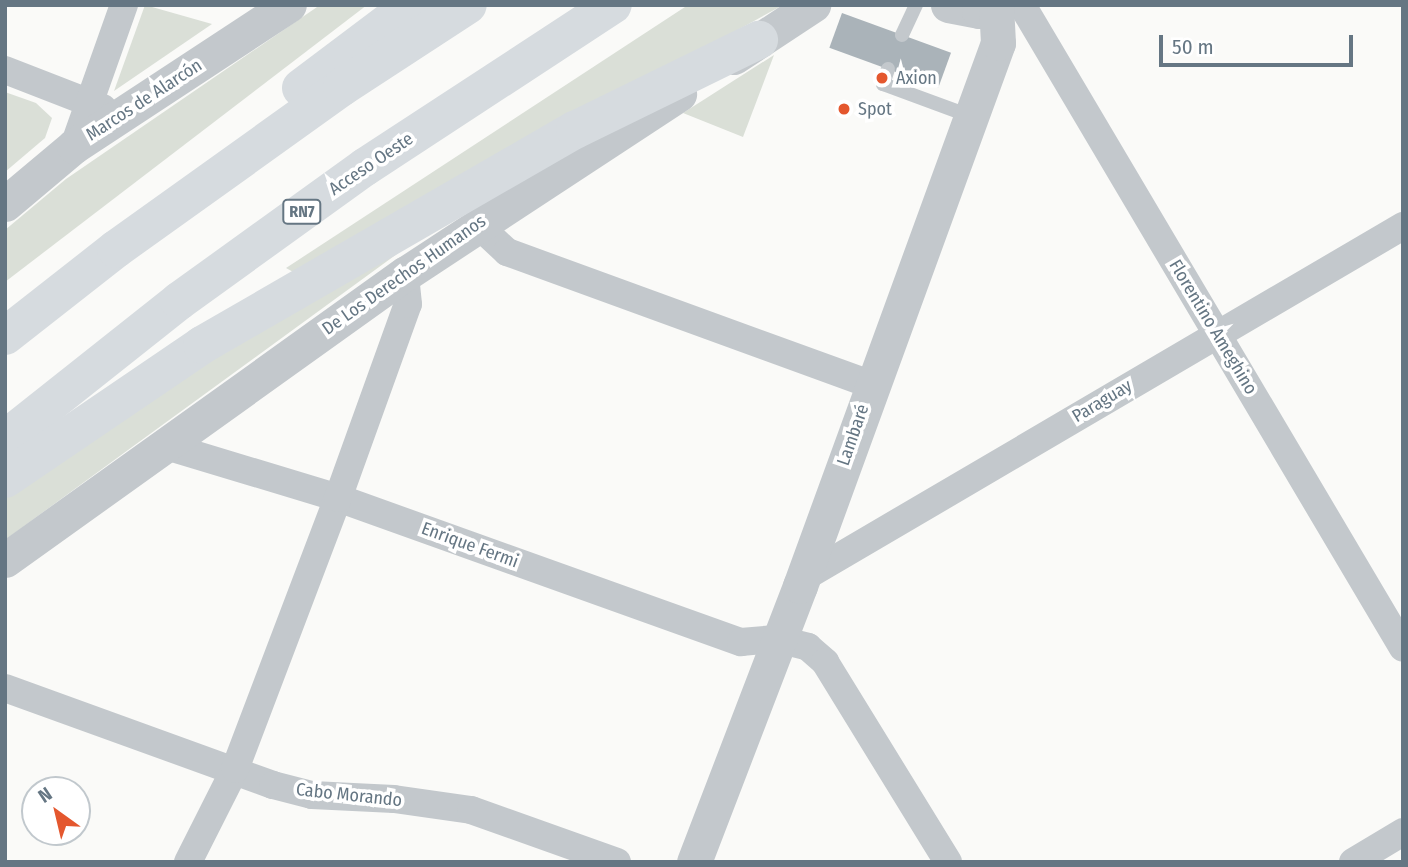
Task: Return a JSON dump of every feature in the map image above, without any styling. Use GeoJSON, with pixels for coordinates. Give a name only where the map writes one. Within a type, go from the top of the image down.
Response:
{"type":"FeatureCollection","features":[{"type":"Feature","properties":{"kind":"highway"},"geometry":{"type":"LineString","coordinates":[[5,337],[116,249],[321,70],[411,5]]}},
{"type":"Feature","properties":{"kind":"highway"},"geometry":{"type":"LineString","coordinates":[[116,249],[342,87],[468,5]]}},
{"type":"Feature","properties":{"kind":"highway","name":"Acceso Oeste"},"geometry":{"type":"LineString","coordinates":[[5,439],[178,301],[365,167],[613,5]]}},
{"type":"Feature","properties":{"kind":"highway"},"geometry":{"type":"LineString","coordinates":[[5,479],[202,345],[575,131],[760,40]]}},
{"type":"Feature","properties":{"kind":"street"},"geometry":{"type":"LineString","coordinates":[[74,146],[87,102],[124,5]]}},
{"type":"Feature","properties":{"kind":"street","name":"Marcos de Alarcón"},"geometry":{"type":"LineString","coordinates":[[5,204],[74,146],[289,5]]}},
{"type":"Feature","properties":{"kind":"street","name":"De Los Derechos Humanos"},"geometry":{"type":"LineString","coordinates":[[5,560],[163,444],[477,224],[813,5]]}},
{"type":"Feature","properties":{"kind":"street"},"geometry":{"type":"LineString","coordinates":[[948,5],[979,12],[997,5]]}},
{"type":"Feature","properties":{"kind":"street","name":"Lambaré"},"geometry":{"type":"LineString","coordinates":[[694,862],[777,639],[803,578],[870,384],[998,43],[997,5]]}},
{"type":"Feature","properties":{"kind":"street","name":"Florentino Ameghino"},"geometry":{"type":"LineString","coordinates":[[1021,5],[1403,649]]}},
{"type":"Feature","properties":{"kind":"street"},"geometry":{"type":"LineString","coordinates":[[5,70],[121,116]]}},
{"type":"Feature","properties":{"kind":"street"},"geometry":{"type":"LineString","coordinates":[[477,224],[507,252],[870,384]]}},
{"type":"Feature","properties":{"kind":"street","name":"Paraguay"},"geometry":{"type":"LineString","coordinates":[[803,578],[1403,226]]}},
{"type":"Feature","properties":{"kind":"street"},"geometry":{"type":"LineString","coordinates":[[188,862],[235,769],[338,498],[408,304],[405,274]]}},
{"type":"Feature","properties":{"kind":"street","name":"Enrique Fermi"},"geometry":{"type":"LineString","coordinates":[[163,444],[338,498],[741,642],[777,639]]}},
{"type":"Feature","properties":{"kind":"street"},"geometry":{"type":"LineString","coordinates":[[777,639],[808,647],[825,662],[948,862]]}},
{"type":"Feature","properties":{"kind":"street","name":"Cabo Morando"},"geometry":{"type":"LineString","coordinates":[[5,688],[312,795],[394,799],[471,810],[617,862]]}},
{"type":"Feature","properties":{"kind":"street"},"geometry":{"type":"LineString","coordinates":[[1353,862],[1403,832]]}},
{"type":"Feature","properties":{"kind":"lane"},"geometry":{"type":"LineString","coordinates":[[902,35],[916,5]]}},
{"type":"Feature","properties":{"kind":"lane"},"geometry":{"type":"LineString","coordinates":[[888,69],[883,84],[970,116]]}},
{"type":"Feature","properties":{"kind":"shaded area"},"geometry":{"type":"Polygon","coordinates":[[[145,5],[212,24],[114,91],[145,5]]]}},
{"type":"Feature","properties":{"kind":"shaded area"},"geometry":{"type":"Polygon","coordinates":[[[320,5],[367,5],[5,282],[5,230],[66,179],[320,5]]]}},
{"type":"Feature","properties":{"kind":"shaded area"},"geometry":{"type":"Polygon","coordinates":[[[688,5],[783,5],[295,273],[286,268],[688,5]]]}},
{"type":"Feature","properties":{"kind":"shaded area"},"geometry":{"type":"Polygon","coordinates":[[[774,55],[743,137],[683,113],[774,55]]]}},
{"type":"Feature","properties":{"kind":"shaded area"},"geometry":{"type":"Polygon","coordinates":[[[5,92],[36,103],[52,118],[45,138],[5,172],[5,92]]]}},
{"type":"Feature","properties":{"kind":"shaded area"},"geometry":{"type":"Polygon","coordinates":[[[412,243],[5,540],[5,496],[199,361],[412,243]]]}},
{"type":"Feature","properties":{"kind":"building"},"geometry":{"type":"Polygon","coordinates":[[[842,13],[951,53],[938,87],[829,48],[842,13]]]}},
{"type":"Feature","properties":{"kind":"place","name":"Axion"},"geometry":{"type":"Point","coordinates":[882,78]}},
{"type":"Feature","properties":{"kind":"place","name":"Spot"},"geometry":{"type":"Point","coordinates":[844,109]}}]}
